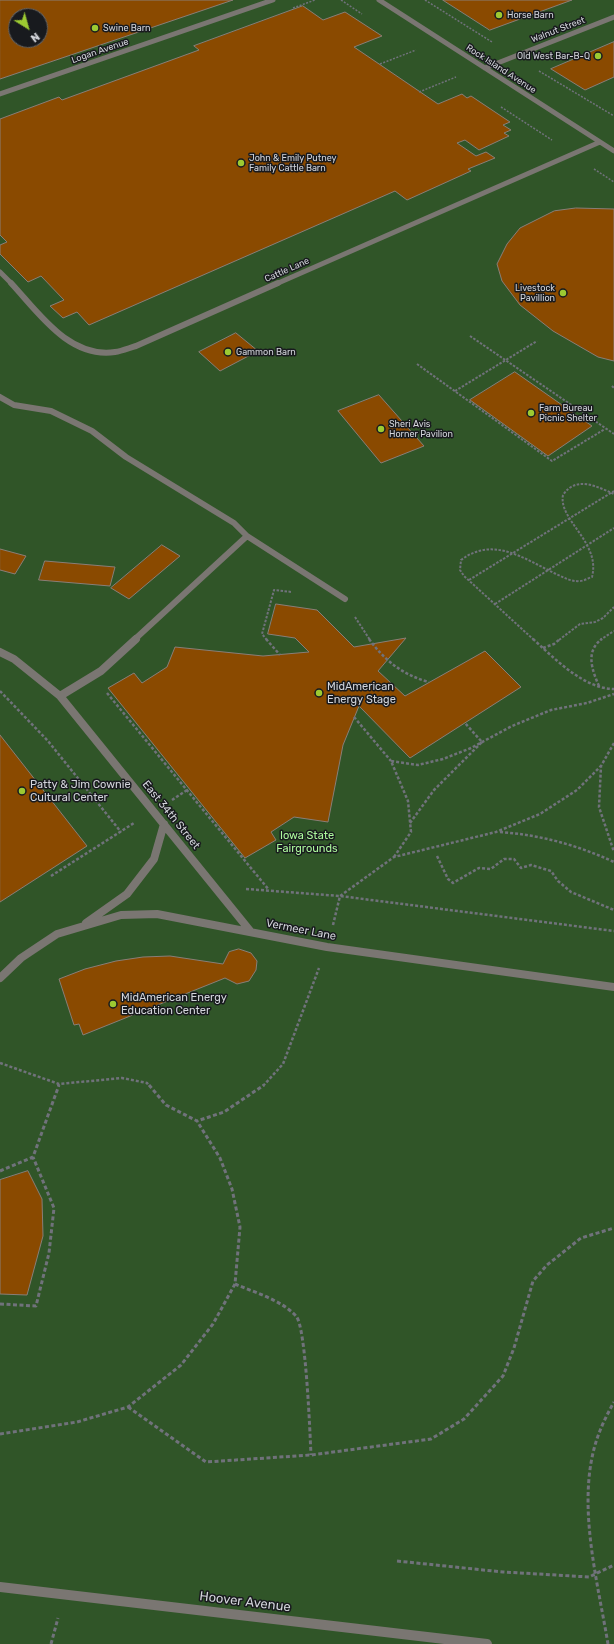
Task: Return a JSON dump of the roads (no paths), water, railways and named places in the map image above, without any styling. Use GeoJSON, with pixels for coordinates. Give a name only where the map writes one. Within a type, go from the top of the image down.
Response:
{"type":"FeatureCollection","features":[{"type":"Feature","properties":{"kind":"lane","name":"Logan Avenue"},"geometry":{"type":"LineString","coordinates":[[0,94],[273,0]]}},
{"type":"Feature","properties":{"kind":"lane","name":"Rock Island Avenue"},"geometry":{"type":"LineString","coordinates":[[379,0],[614,151]]}},
{"type":"Feature","properties":{"kind":"lane","name":"Walnut Street"},"geometry":{"type":"LineString","coordinates":[[485,68],[614,17]]}},
{"type":"Feature","properties":{"kind":"lane","name":"Cattle Lane"},"geometry":{"type":"LineString","coordinates":[[0,272],[61,336],[75,346],[96,352],[114,352],[144,343],[600,142]]}},
{"type":"Feature","properties":{"kind":"lane"},"geometry":{"type":"LineString","coordinates":[[0,397],[14,405],[52,411],[92,431],[126,457],[234,523],[247,536],[345,599]]}},
{"type":"Feature","properties":{"kind":"lane"},"geometry":{"type":"LineString","coordinates":[[60,696],[101,670],[247,536]]}},
{"type":"Feature","properties":{"kind":"lane","name":"East 34th Street"},"geometry":{"type":"LineString","coordinates":[[0,652],[14,659],[60,696],[251,932]]}},
{"type":"Feature","properties":{"kind":"lane"},"geometry":{"type":"LineString","coordinates":[[80,928],[128,894],[154,859],[164,824]]}},
{"type":"Feature","properties":{"kind":"lane","name":"Vermeer Lane"},"geometry":{"type":"LineString","coordinates":[[0,978],[21,958],[57,934],[121,915],[157,914],[327,947],[614,987]]}},
{"type":"Feature","properties":{"kind":"lane","name":"Hoover Avenue"},"geometry":{"type":"LineString","coordinates":[[0,1587],[487,1644]]}},
{"type":"Feature","properties":{"kind":"place","name":"Horse Barn"},"geometry":{"type":"Point","coordinates":[499,15]}},
{"type":"Feature","properties":{"kind":"place","name":"Swine Barn"},"geometry":{"type":"Point","coordinates":[95,28]}},
{"type":"Feature","properties":{"kind":"place","name":"Old West Bar-B-Q"},"geometry":{"type":"Point","coordinates":[598,56]}},
{"type":"Feature","properties":{"kind":"place","name":"John & Emily Putney Family Cattle Barn"},"geometry":{"type":"Point","coordinates":[241,163]}},
{"type":"Feature","properties":{"kind":"place","name":"Livestock Pavillion"},"geometry":{"type":"Point","coordinates":[563,293]}},
{"type":"Feature","properties":{"kind":"place","name":"Gammon Barn"},"geometry":{"type":"Point","coordinates":[228,352]}},
{"type":"Feature","properties":{"kind":"place","name":"Farm Bureau Picnic Shelter"},"geometry":{"type":"Point","coordinates":[531,413]}},
{"type":"Feature","properties":{"kind":"place","name":"Sheri Avis Horner Pavilion"},"geometry":{"type":"Point","coordinates":[381,429]}},
{"type":"Feature","properties":{"kind":"place","name":"MidAmerican Energy Stage"},"geometry":{"type":"Point","coordinates":[319,693]}},
{"type":"Feature","properties":{"kind":"place","name":"Patty & Jim Cownie Cultural Center"},"geometry":{"type":"Point","coordinates":[22,791]}},
{"type":"Feature","properties":{"kind":"place","name":"MidAmerican Energy Education Center"},"geometry":{"type":"Point","coordinates":[113,1004]}},
{"type":"Feature","properties":{"kind":"park label","name":"Iowa State Fairgrounds"},"geometry":{"type":"Point","coordinates":[307,842]}}]}
